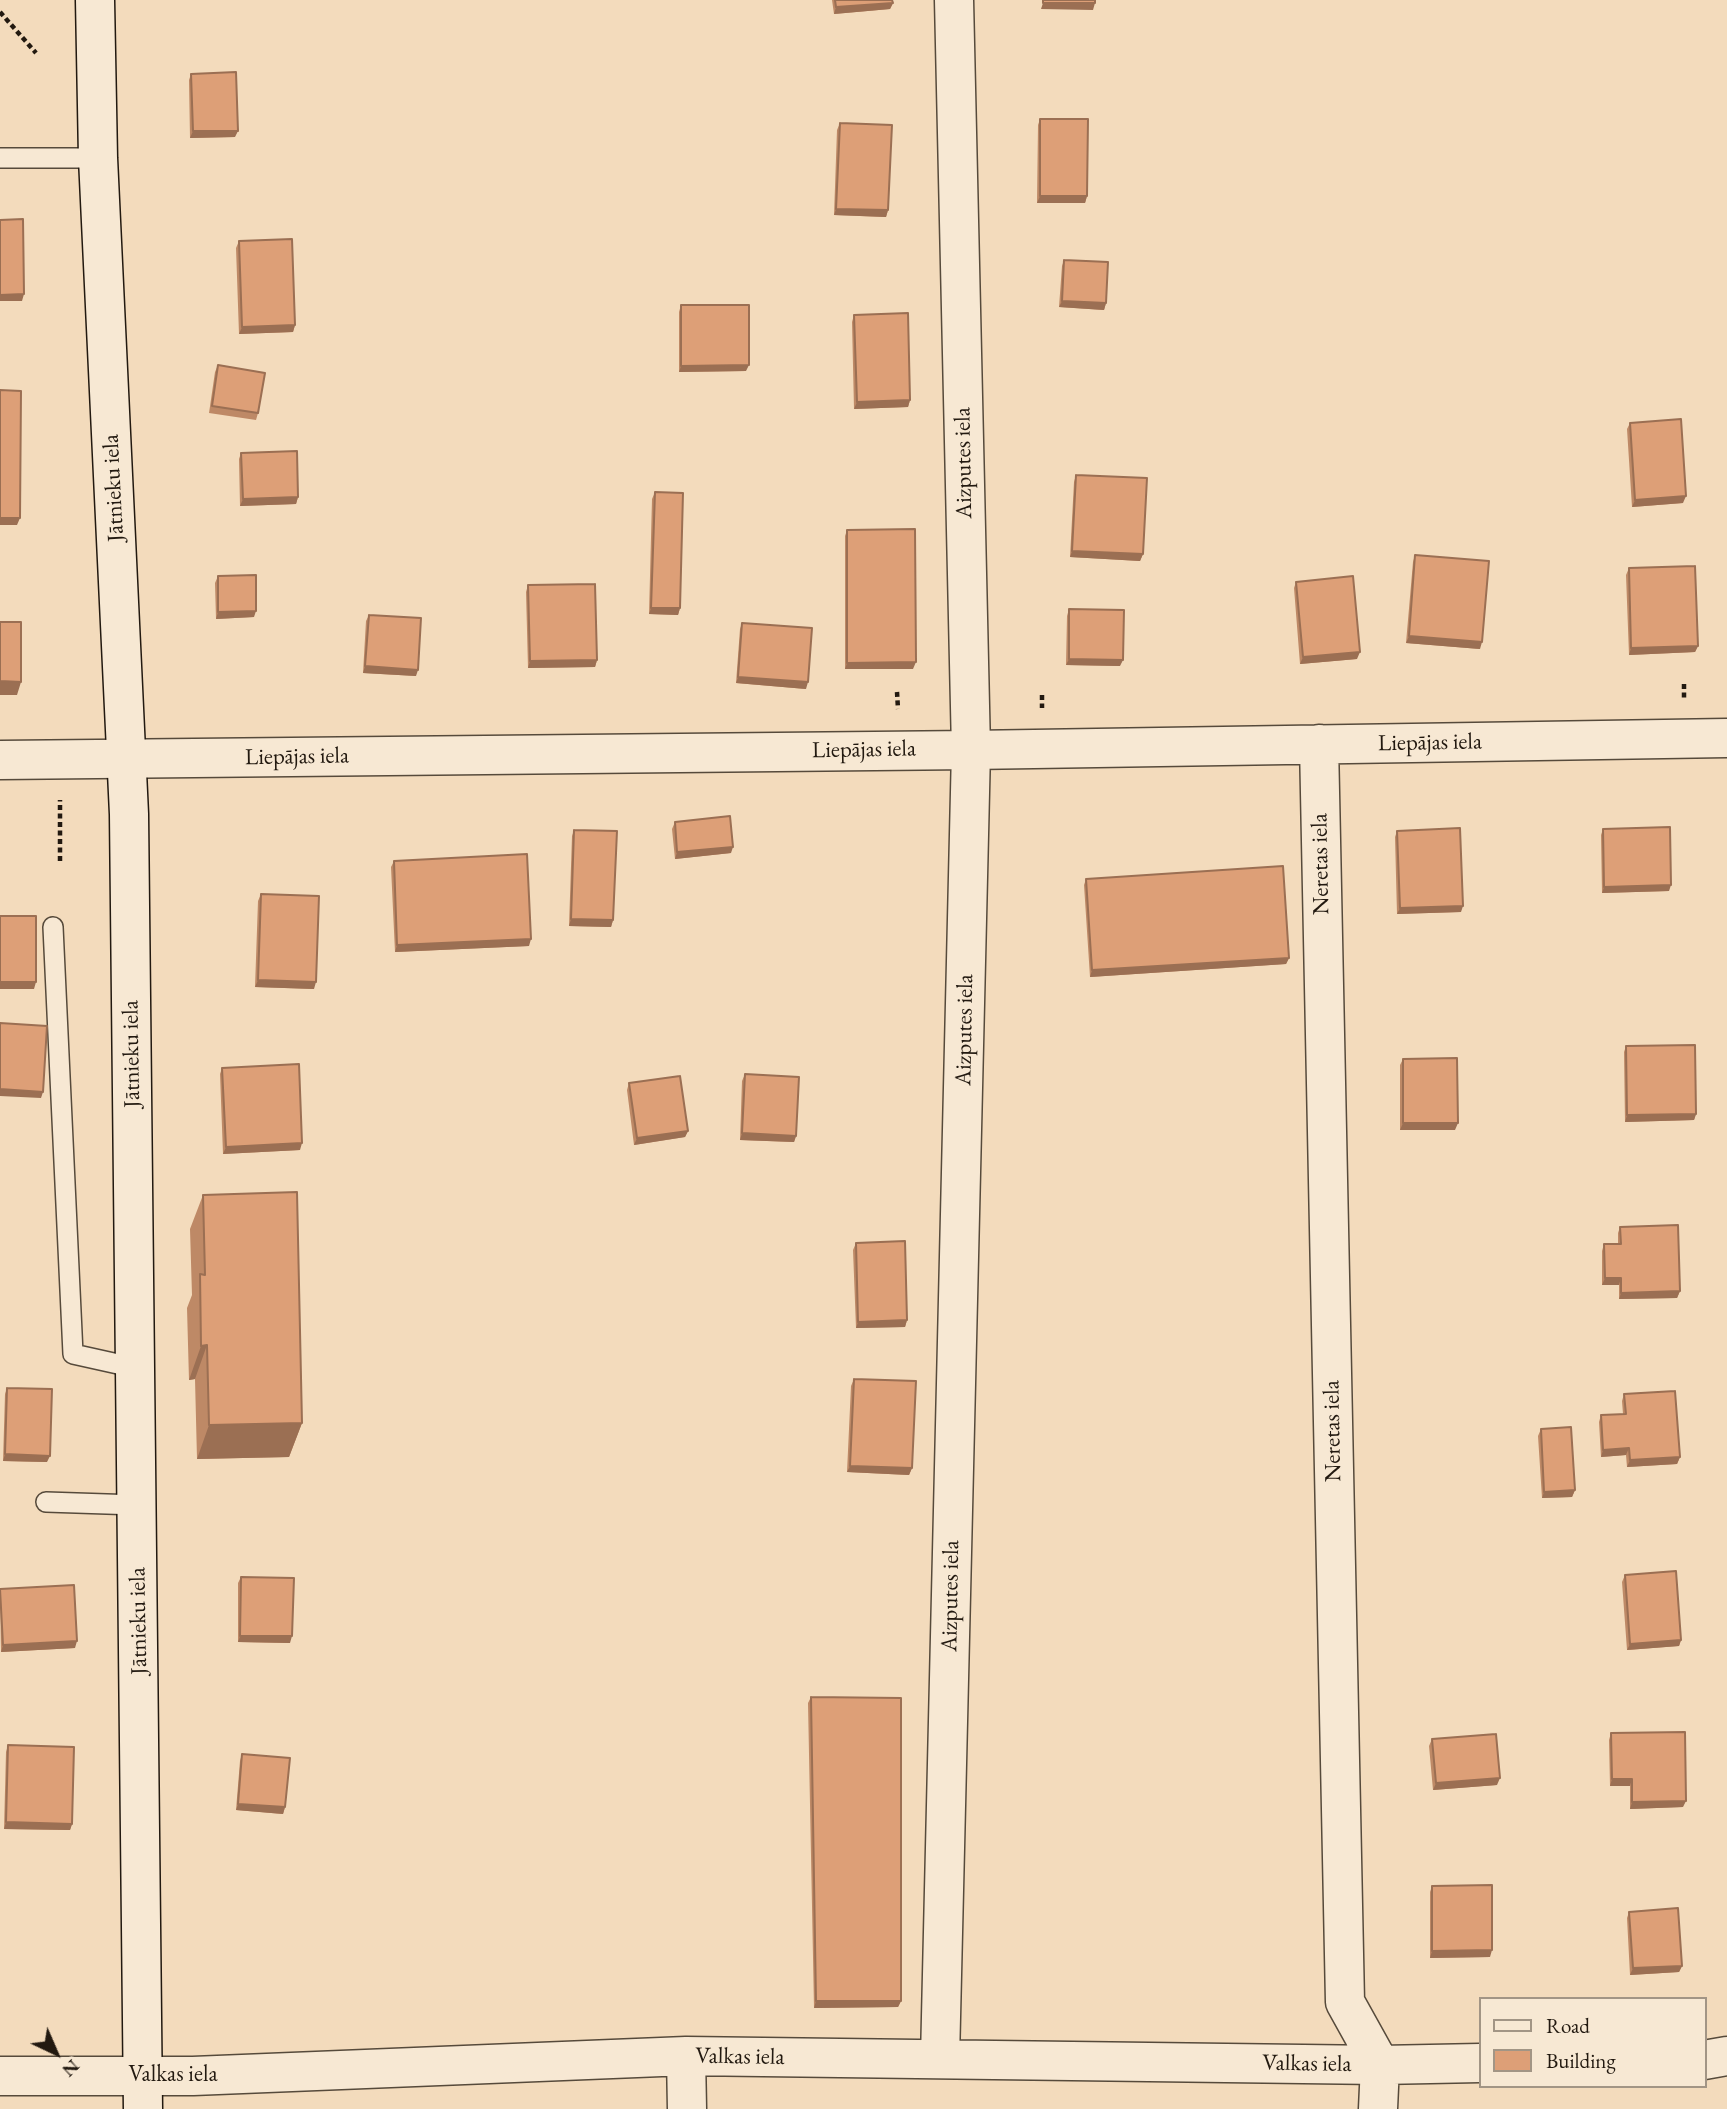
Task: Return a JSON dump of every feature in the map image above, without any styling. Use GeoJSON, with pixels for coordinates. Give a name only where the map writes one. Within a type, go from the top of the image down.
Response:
{"type":"FeatureCollection","features":[{"type":"Feature","properties":{"kind":"street","name":"Jātnieku iela"},"geometry":{"type":"LineString","coordinates":[[95,0],[99,158],[129,814],[143,2092]]}},
{"type":"Feature","properties":{"kind":"street","name":"Aizputes iela"},"geometry":{"type":"LineString","coordinates":[[940,2059],[971,750],[954,0]]}},
{"type":"Feature","properties":{"kind":"street","name":"Liepājas iela"},"geometry":{"type":"LineString","coordinates":[[0,760],[971,750],[1727,738]]}},
{"type":"Feature","properties":{"kind":"street","name":"Neretas iela"},"geometry":{"type":"LineString","coordinates":[[1319,744],[1345,2002],[1380,2065]]}},
{"type":"Feature","properties":{"kind":"street","name":"Valkas iela"},"geometry":{"type":"LineString","coordinates":[[0,2076],[143,2092],[193,2076],[686,2056],[1380,2065],[1478,2063]]}},
{"type":"Feature","properties":{"kind":"street"},"geometry":{"type":"LineString","coordinates":[[686,2056],[687,2109]]}},
{"type":"Feature","properties":{"kind":"street"},"geometry":{"type":"LineString","coordinates":[[1706,2060],[1727,2056]]}},
{"type":"Feature","properties":{"kind":"street"},"geometry":{"type":"LineString","coordinates":[[1378,2109],[1380,2065]]}},
{"type":"Feature","properties":{"kind":"lane"},"geometry":{"type":"LineString","coordinates":[[0,158],[99,158]]}},
{"type":"Feature","properties":{"kind":"lane"},"geometry":{"type":"LineString","coordinates":[[53,927],[73,1354],[136,1368]]}},
{"type":"Feature","properties":{"kind":"lane"},"geometry":{"type":"LineString","coordinates":[[46,1502],[137,1505]]}},
{"type":"Feature","properties":{"kind":"path"},"geometry":{"type":"LineString","coordinates":[[0,12],[36,53]]}},
{"type":"Feature","properties":{"kind":"path"},"geometry":{"type":"LineString","coordinates":[[60,799],[60,861]]}},
{"type":"Feature","properties":{"kind":"building"},"geometry":{"type":"Polygon","coordinates":[[[835,0],[892,0],[893,3],[836,7],[835,0]]]}},
{"type":"Feature","properties":{"kind":"building"},"geometry":{"type":"Polygon","coordinates":[[[1043,0],[1095,0],[1095,3],[1043,3],[1043,0]]]}},
{"type":"Feature","properties":{"kind":"building"},"geometry":{"type":"Polygon","coordinates":[[[236,72],[238,131],[193,131],[191,74],[236,72]]]}},
{"type":"Feature","properties":{"kind":"building"},"geometry":{"type":"Polygon","coordinates":[[[1040,119],[1088,119],[1087,196],[1040,196],[1040,119]]]}},
{"type":"Feature","properties":{"kind":"building"},"geometry":{"type":"Polygon","coordinates":[[[840,123],[892,125],[888,210],[836,209],[840,123]]]}},
{"type":"Feature","properties":{"kind":"building"},"geometry":{"type":"Polygon","coordinates":[[[23,219],[24,294],[0,295],[0,220],[23,219]]]}},
{"type":"Feature","properties":{"kind":"building"},"geometry":{"type":"Polygon","coordinates":[[[292,239],[295,325],[242,327],[239,241],[292,239]]]}},
{"type":"Feature","properties":{"kind":"building"},"geometry":{"type":"Polygon","coordinates":[[[1064,260],[1108,262],[1106,303],[1062,301],[1064,260]]]}},
{"type":"Feature","properties":{"kind":"building"},"geometry":{"type":"Polygon","coordinates":[[[681,305],[749,305],[749,365],[681,366],[681,305]]]}},
{"type":"Feature","properties":{"kind":"building"},"geometry":{"type":"Polygon","coordinates":[[[908,313],[910,400],[857,402],[854,315],[908,313]]]}},
{"type":"Feature","properties":{"kind":"building"},"geometry":{"type":"Polygon","coordinates":[[[218,365],[265,373],[258,413],[212,406],[218,365]]]}},
{"type":"Feature","properties":{"kind":"building"},"geometry":{"type":"Polygon","coordinates":[[[0,390],[21,391],[20,518],[0,518],[0,390]]]}},
{"type":"Feature","properties":{"kind":"building"},"geometry":{"type":"Polygon","coordinates":[[[1681,419],[1686,496],[1635,500],[1630,423],[1681,419]]]}},
{"type":"Feature","properties":{"kind":"building"},"geometry":{"type":"Polygon","coordinates":[[[297,451],[298,497],[243,499],[241,453],[297,451]]]}},
{"type":"Feature","properties":{"kind":"building"},"geometry":{"type":"Polygon","coordinates":[[[1076,475],[1147,478],[1143,554],[1072,551],[1076,475]]]}},
{"type":"Feature","properties":{"kind":"building"},"geometry":{"type":"Polygon","coordinates":[[[655,492],[683,493],[680,608],[651,608],[655,492]]]}},
{"type":"Feature","properties":{"kind":"building"},"geometry":{"type":"Polygon","coordinates":[[[915,529],[916,662],[847,663],[847,530],[915,529]]]}},
{"type":"Feature","properties":{"kind":"building"},"geometry":{"type":"Polygon","coordinates":[[[1415,555],[1489,561],[1482,642],[1409,636],[1415,555]]]}},
{"type":"Feature","properties":{"kind":"building"},"geometry":{"type":"Polygon","coordinates":[[[1695,566],[1698,646],[1631,648],[1629,568],[1695,566]]]}},
{"type":"Feature","properties":{"kind":"building"},"geometry":{"type":"Polygon","coordinates":[[[256,575],[256,611],[218,612],[218,576],[256,575]]]}},
{"type":"Feature","properties":{"kind":"building"},"geometry":{"type":"Polygon","coordinates":[[[1353,576],[1360,652],[1303,657],[1296,582],[1353,576]]]}},
{"type":"Feature","properties":{"kind":"building"},"geometry":{"type":"Polygon","coordinates":[[[595,584],[597,660],[530,661],[528,585],[595,584]]]}},
{"type":"Feature","properties":{"kind":"building"},"geometry":{"type":"Polygon","coordinates":[[[1069,609],[1124,610],[1123,660],[1069,659],[1069,609]]]}},
{"type":"Feature","properties":{"kind":"building"},"geometry":{"type":"Polygon","coordinates":[[[369,615],[421,618],[418,670],[365,666],[369,615]]]}},
{"type":"Feature","properties":{"kind":"building"},"geometry":{"type":"Polygon","coordinates":[[[0,622],[21,622],[21,682],[0,681],[0,622]]]}},
{"type":"Feature","properties":{"kind":"building"},"geometry":{"type":"Polygon","coordinates":[[[742,623],[812,628],[808,682],[738,677],[742,623]]]}},
{"type":"Feature","properties":{"kind":"building"},"geometry":{"type":"Polygon","coordinates":[[[730,816],[733,847],[677,852],[675,822],[730,816]]]}},
{"type":"Feature","properties":{"kind":"building"},"geometry":{"type":"Polygon","coordinates":[[[1670,827],[1671,885],[1604,887],[1603,829],[1670,827]]]}},
{"type":"Feature","properties":{"kind":"building"},"geometry":{"type":"Polygon","coordinates":[[[1460,828],[1463,906],[1400,908],[1397,831],[1460,828]]]}},
{"type":"Feature","properties":{"kind":"building"},"geometry":{"type":"Polygon","coordinates":[[[574,830],[617,831],[613,920],[571,919],[574,830]]]}},
{"type":"Feature","properties":{"kind":"building"},"geometry":{"type":"Polygon","coordinates":[[[527,854],[531,939],[397,945],[394,861],[527,854]]]}},
{"type":"Feature","properties":{"kind":"building"},"geometry":{"type":"Polygon","coordinates":[[[1283,866],[1289,958],[1092,970],[1086,879],[1283,866]]]}},
{"type":"Feature","properties":{"kind":"building"},"geometry":{"type":"Polygon","coordinates":[[[261,894],[319,896],[316,982],[258,980],[261,894]]]}},
{"type":"Feature","properties":{"kind":"building"},"geometry":{"type":"Polygon","coordinates":[[[0,916],[36,916],[36,982],[0,982],[0,916]]]}},
{"type":"Feature","properties":{"kind":"building"},"geometry":{"type":"Polygon","coordinates":[[[0,1023],[47,1026],[43,1092],[0,1089],[0,1023]]]}},
{"type":"Feature","properties":{"kind":"building"},"geometry":{"type":"Polygon","coordinates":[[[1695,1045],[1696,1114],[1627,1115],[1626,1046],[1695,1045]]]}},
{"type":"Feature","properties":{"kind":"building"},"geometry":{"type":"Polygon","coordinates":[[[1457,1058],[1458,1123],[1403,1123],[1403,1059],[1457,1058]]]}},
{"type":"Feature","properties":{"kind":"building"},"geometry":{"type":"Polygon","coordinates":[[[299,1064],[302,1143],[226,1147],[222,1068],[299,1064]]]}},
{"type":"Feature","properties":{"kind":"building"},"geometry":{"type":"Polygon","coordinates":[[[745,1074],[799,1077],[796,1136],[742,1133],[745,1074]]]}},
{"type":"Feature","properties":{"kind":"building"},"geometry":{"type":"Polygon","coordinates":[[[680,1076],[688,1131],[637,1138],[629,1083],[680,1076]]]}},
{"type":"Feature","properties":{"kind":"building"},"geometry":{"type":"Polygon","coordinates":[[[297,1192],[302,1423],[209,1425],[207,1345],[201,1346],[200,1274],[205,1275],[203,1195],[297,1192]]]}},
{"type":"Feature","properties":{"kind":"building"},"geometry":{"type":"Polygon","coordinates":[[[1678,1225],[1680,1291],[1621,1293],[1621,1278],[1605,1278],[1604,1244],[1621,1244],[1620,1227],[1678,1225]]]}},
{"type":"Feature","properties":{"kind":"building"},"geometry":{"type":"Polygon","coordinates":[[[905,1241],[907,1320],[858,1322],[856,1243],[905,1241]]]}},
{"type":"Feature","properties":{"kind":"building"},"geometry":{"type":"Polygon","coordinates":[[[854,1379],[916,1381],[912,1468],[850,1466],[854,1379]]]}},
{"type":"Feature","properties":{"kind":"building"},"geometry":{"type":"Polygon","coordinates":[[[7,1388],[52,1389],[50,1456],[5,1454],[7,1388]]]}},
{"type":"Feature","properties":{"kind":"building"},"geometry":{"type":"Polygon","coordinates":[[[1675,1391],[1680,1457],[1630,1460],[1629,1448],[1603,1450],[1601,1415],[1626,1414],[1624,1394],[1675,1391]]]}},
{"type":"Feature","properties":{"kind":"building"},"geometry":{"type":"Polygon","coordinates":[[[1571,1427],[1575,1490],[1544,1492],[1541,1429],[1571,1427]]]}},
{"type":"Feature","properties":{"kind":"building"},"geometry":{"type":"Polygon","coordinates":[[[1676,1571],[1681,1640],[1630,1644],[1625,1575],[1676,1571]]]}},
{"type":"Feature","properties":{"kind":"building"},"geometry":{"type":"Polygon","coordinates":[[[241,1577],[294,1578],[292,1636],[240,1636],[241,1577]]]}},
{"type":"Feature","properties":{"kind":"building"},"geometry":{"type":"Polygon","coordinates":[[[74,1585],[77,1641],[3,1645],[0,1589],[74,1585]]]}},
{"type":"Feature","properties":{"kind":"building"},"geometry":{"type":"Polygon","coordinates":[[[811,1697],[901,1698],[901,2001],[816,2001],[811,1697]]]}},
{"type":"Feature","properties":{"kind":"building"},"geometry":{"type":"Polygon","coordinates":[[[1685,1732],[1686,1801],[1632,1802],[1632,1779],[1612,1779],[1611,1733],[1685,1732]]]}},
{"type":"Feature","properties":{"kind":"building"},"geometry":{"type":"Polygon","coordinates":[[[1496,1734],[1500,1778],[1436,1783],[1432,1739],[1496,1734]]]}},
{"type":"Feature","properties":{"kind":"building"},"geometry":{"type":"Polygon","coordinates":[[[8,1745],[74,1747],[72,1824],[6,1822],[8,1745]]]}},
{"type":"Feature","properties":{"kind":"building"},"geometry":{"type":"Polygon","coordinates":[[[242,1754],[290,1758],[285,1807],[238,1804],[242,1754]]]}},
{"type":"Feature","properties":{"kind":"building"},"geometry":{"type":"Polygon","coordinates":[[[1492,1885],[1492,1950],[1432,1951],[1432,1886],[1492,1885]]]}},
{"type":"Feature","properties":{"kind":"building"},"geometry":{"type":"Polygon","coordinates":[[[1678,1908],[1682,1966],[1633,1968],[1629,1912],[1678,1908]]]}}]}
